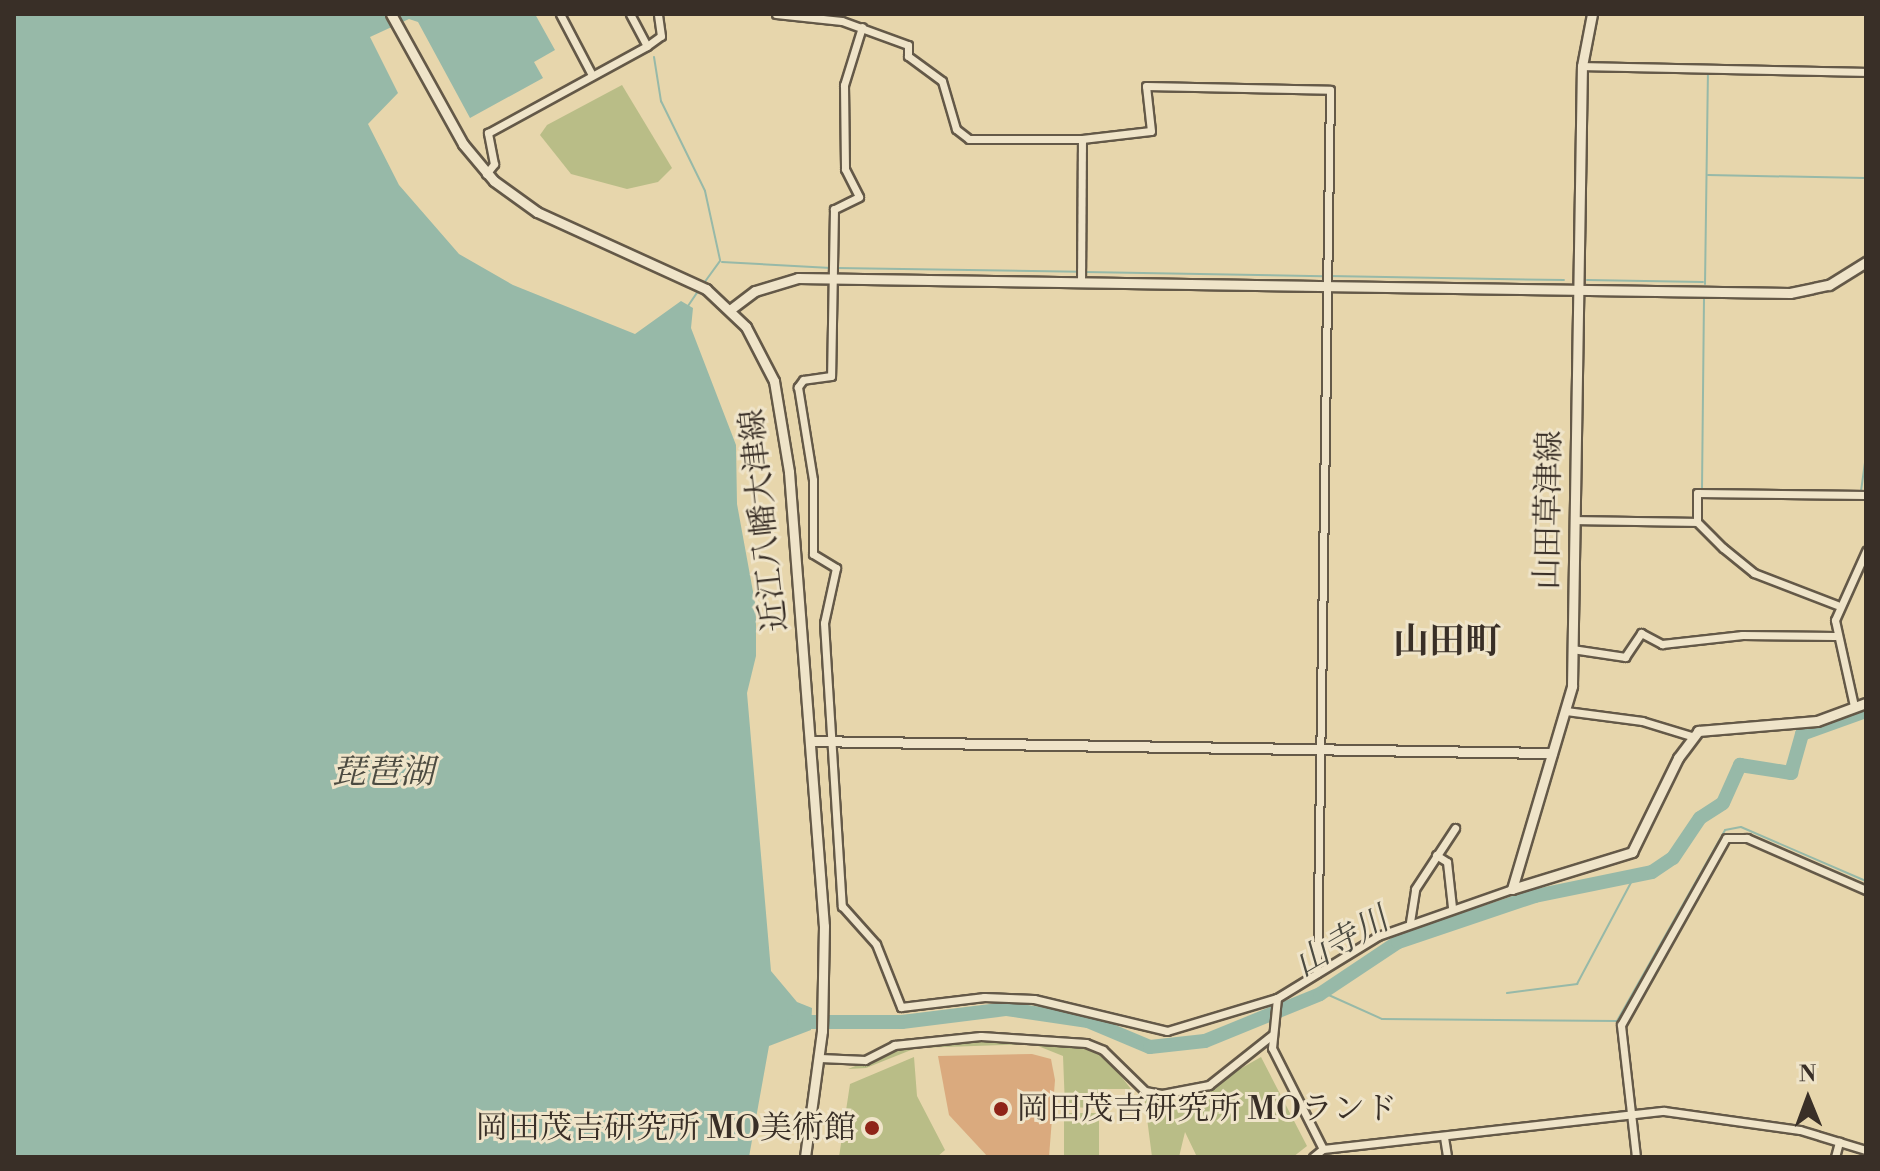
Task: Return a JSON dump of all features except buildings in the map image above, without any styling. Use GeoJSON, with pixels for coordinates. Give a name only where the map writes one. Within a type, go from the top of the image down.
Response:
{"type":"FeatureCollection","features":[{"type":"Feature","properties":{"kind":"main road","name":"近江八幡大津線"},"geometry":{"type":"LineString","coordinates":[[391,14],[486,174],[537,212],[702,286],[731,309],[764,355],[783,419],[810,741],[824,1006],[820,1058],[805,1157]]}},
{"type":"Feature","properties":{"kind":"main road","name":"山田草津線"},"geometry":{"type":"LineString","coordinates":[[1512,889],[1566,711],[1572,649],[1582,66],[1592,14]]}},
{"type":"Feature","properties":{"kind":"main road"},"geometry":{"type":"LineString","coordinates":[[731,309],[775,282],[832,270],[1328,279],[1579,291],[1803,292],[1838,282],[1866,262]]}},
{"type":"Feature","properties":{"kind":"main road"},"geometry":{"type":"LineString","coordinates":[[1512,889],[1632,852],[1691,736],[1722,726],[1817,721],[1866,703]]}},
{"type":"Feature","properties":{"kind":"main road"},"geometry":{"type":"LineString","coordinates":[[810,741],[1552,753]]}},
{"type":"Feature","properties":{"kind":"street"},"geometry":{"type":"LineString","coordinates":[[560,14],[592,75]]}},
{"type":"Feature","properties":{"kind":"street"},"geometry":{"type":"LineString","coordinates":[[630,14],[647,46]]}},
{"type":"Feature","properties":{"kind":"street"},"geometry":{"type":"LineString","coordinates":[[486,174],[494,164],[488,133],[647,46],[661,36],[658,14]]}},
{"type":"Feature","properties":{"kind":"street"},"geometry":{"type":"LineString","coordinates":[[776,14],[862,27],[908,45],[908,56],[942,81],[961,137],[1082,139],[1151,131],[1146,86],[1330,90],[1317,973]]}},
{"type":"Feature","properties":{"kind":"street"},"geometry":{"type":"LineString","coordinates":[[862,27],[844,85],[845,169],[859,197],[834,209],[831,376],[803,380],[798,387],[813,480],[813,554],[836,568],[824,615],[842,906],[876,944],[901,1007],[984,997],[1034,999],[1167,1031],[1277,1001],[1317,973],[1410,922],[1512,889]]}},
{"type":"Feature","properties":{"kind":"street"},"geometry":{"type":"LineString","coordinates":[[1582,66],[1866,72]]}},
{"type":"Feature","properties":{"kind":"street"},"geometry":{"type":"LineString","coordinates":[[1081,275],[1082,139]]}},
{"type":"Feature","properties":{"kind":"street"},"geometry":{"type":"LineString","coordinates":[[1697,522],[1697,493],[1866,495]]}},
{"type":"Feature","properties":{"kind":"street"},"geometry":{"type":"LineString","coordinates":[[1574,520],[1697,522],[1754,573],[1837,605]]}},
{"type":"Feature","properties":{"kind":"street"},"geometry":{"type":"LineString","coordinates":[[1854,706],[1835,636],[1837,605],[1866,551]]}},
{"type":"Feature","properties":{"kind":"street"},"geometry":{"type":"LineString","coordinates":[[1572,649],[1625,657],[1641,633],[1662,644],[1742,635],[1835,636]]}},
{"type":"Feature","properties":{"kind":"street"},"geometry":{"type":"LineString","coordinates":[[1566,711],[1642,721],[1691,736]]}},
{"type":"Feature","properties":{"kind":"street"},"geometry":{"type":"LineString","coordinates":[[1410,922],[1415,889],[1455,828]]}},
{"type":"Feature","properties":{"kind":"street"},"geometry":{"type":"LineString","coordinates":[[1636,1157],[1621,1025],[1726,838],[1747,838],[1866,890]]}},
{"type":"Feature","properties":{"kind":"street"},"geometry":{"type":"LineString","coordinates":[[1436,855],[1447,862],[1452,907]]}},
{"type":"Feature","properties":{"kind":"street"},"geometry":{"type":"LineString","coordinates":[[1277,1001],[1272,1048],[1323,1149]]}},
{"type":"Feature","properties":{"kind":"street"},"geometry":{"type":"LineString","coordinates":[[820,1058],[865,1060],[894,1045],[981,1036],[1086,1043],[1103,1050],[1145,1091],[1162,1094],[1209,1085],[1272,1035]]}},
{"type":"Feature","properties":{"kind":"street"},"geometry":{"type":"LineString","coordinates":[[1313,1157],[1323,1149],[1664,1111],[1726,1118],[1866,1150]]}},
{"type":"Feature","properties":{"kind":"street"},"geometry":{"type":"LineString","coordinates":[[1444,1137],[1447,1157]]}},
{"type":"Feature","properties":{"kind":"street"},"geometry":{"type":"LineString","coordinates":[[1835,1157],[1839,1142]]}},
{"type":"Feature","properties":{"kind":"green space"},"geometry":{"type":"Polygon","coordinates":[[[622,85],[672,168],[658,182],[627,189],[571,174],[540,135],[547,125],[622,85]]]}},
{"type":"Feature","properties":{"kind":"green space"},"geometry":{"type":"Polygon","coordinates":[[[1006,1040],[1088,1048],[1105,1056],[1131,1089],[1101,1089],[1099,1108],[1065,1107],[1063,1056],[1033,1044],[916,1048],[866,1068],[848,1069],[897,1049],[1006,1040]]]}},
{"type":"Feature","properties":{"kind":"green space"},"geometry":{"type":"Polygon","coordinates":[[[914,1057],[917,1096],[945,1150],[937,1157],[839,1157],[850,1084],[914,1057]]]}},
{"type":"Feature","properties":{"kind":"green space"},"geometry":{"type":"Polygon","coordinates":[[[1261,1057],[1307,1146],[1293,1157],[1197,1157],[1185,1132],[1179,1157],[1152,1157],[1144,1095],[1156,1110],[1166,1111],[1261,1057]]]}},
{"type":"Feature","properties":{"kind":"green space"},"geometry":{"type":"Polygon","coordinates":[[[1064,1113],[1099,1113],[1099,1157],[1064,1157],[1064,1113]]]}},
{"type":"Feature","properties":{"kind":"water","name":"琵琶湖"},"geometry":{"type":"Polygon","coordinates":[[[14,14],[535,14],[555,50],[534,62],[543,78],[470,118],[418,22],[409,19],[370,37],[398,93],[368,124],[399,185],[459,254],[513,285],[635,334],[681,301],[693,308],[691,328],[736,445],[737,504],[756,608],[756,656],[747,693],[771,971],[797,1002],[812,1008],[811,1030],[769,1046],[749,1157],[14,1157],[14,14]]]}},
{"type":"Feature","properties":{"kind":"waterway"},"geometry":{"type":"LineString","coordinates":[[654,57],[661,101],[705,191],[720,260]]}},
{"type":"Feature","properties":{"kind":"waterway"},"geometry":{"type":"LineString","coordinates":[[1705,284],[1708,75]]}},
{"type":"Feature","properties":{"kind":"waterway"},"geometry":{"type":"LineString","coordinates":[[1708,175],[1866,178]]}},
{"type":"Feature","properties":{"kind":"waterway"},"geometry":{"type":"LineString","coordinates":[[704,283],[720,261]]}},
{"type":"Feature","properties":{"kind":"waterway"},"geometry":{"type":"LineString","coordinates":[[722,262],[831,268]]}},
{"type":"Feature","properties":{"kind":"waterway"},"geometry":{"type":"LineString","coordinates":[[837,268],[1079,272]]}},
{"type":"Feature","properties":{"kind":"waterway"},"geometry":{"type":"LineString","coordinates":[[1085,272],[1323,276]]}},
{"type":"Feature","properties":{"kind":"waterway"},"geometry":{"type":"LineString","coordinates":[[1329,276],[1564,280]]}},
{"type":"Feature","properties":{"kind":"waterway"},"geometry":{"type":"LineString","coordinates":[[1587,280],[1703,282]]}},
{"type":"Feature","properties":{"kind":"waterway"},"geometry":{"type":"LineString","coordinates":[[688,306],[698,291]]}},
{"type":"Feature","properties":{"kind":"waterway"},"geometry":{"type":"LineString","coordinates":[[1702,489],[1704,298]]}},
{"type":"Feature","properties":{"kind":"waterway"},"geometry":{"type":"LineString","coordinates":[[1861,491],[1866,457]]}},
{"type":"Feature","properties":{"kind":"waterway","name":"山寺川"},"geometry":{"type":"LineString","coordinates":[[794,1022],[902,1022],[1007,1009],[1088,1021],[1150,1047],[1205,1041],[1320,994],[1398,942],[1535,896],[1652,872],[1673,858],[1700,818],[1723,803],[1740,765],[1791,773],[1802,734],[1866,711]]}},
{"type":"Feature","properties":{"kind":"waterway"},"geometry":{"type":"LineString","coordinates":[[1322,992],[1382,1019],[1617,1021],[1725,830],[1741,827],[1866,881]]}},
{"type":"Feature","properties":{"kind":"waterway"},"geometry":{"type":"LineString","coordinates":[[1507,993],[1577,984],[1634,877]]}},
{"type":"Feature","properties":{"kind":"place","name":"岡田茂吉研究所 MOランド"},"geometry":{"type":"Point","coordinates":[1001,1109]}},
{"type":"Feature","properties":{"kind":"place","name":"岡田茂吉研究所 MO美術館"},"geometry":{"type":"Point","coordinates":[872,1128]}},
{"type":"Feature","properties":{"kind":"district","name":"山田町"},"geometry":{"type":"Point","coordinates":[1447,643]}}]}
